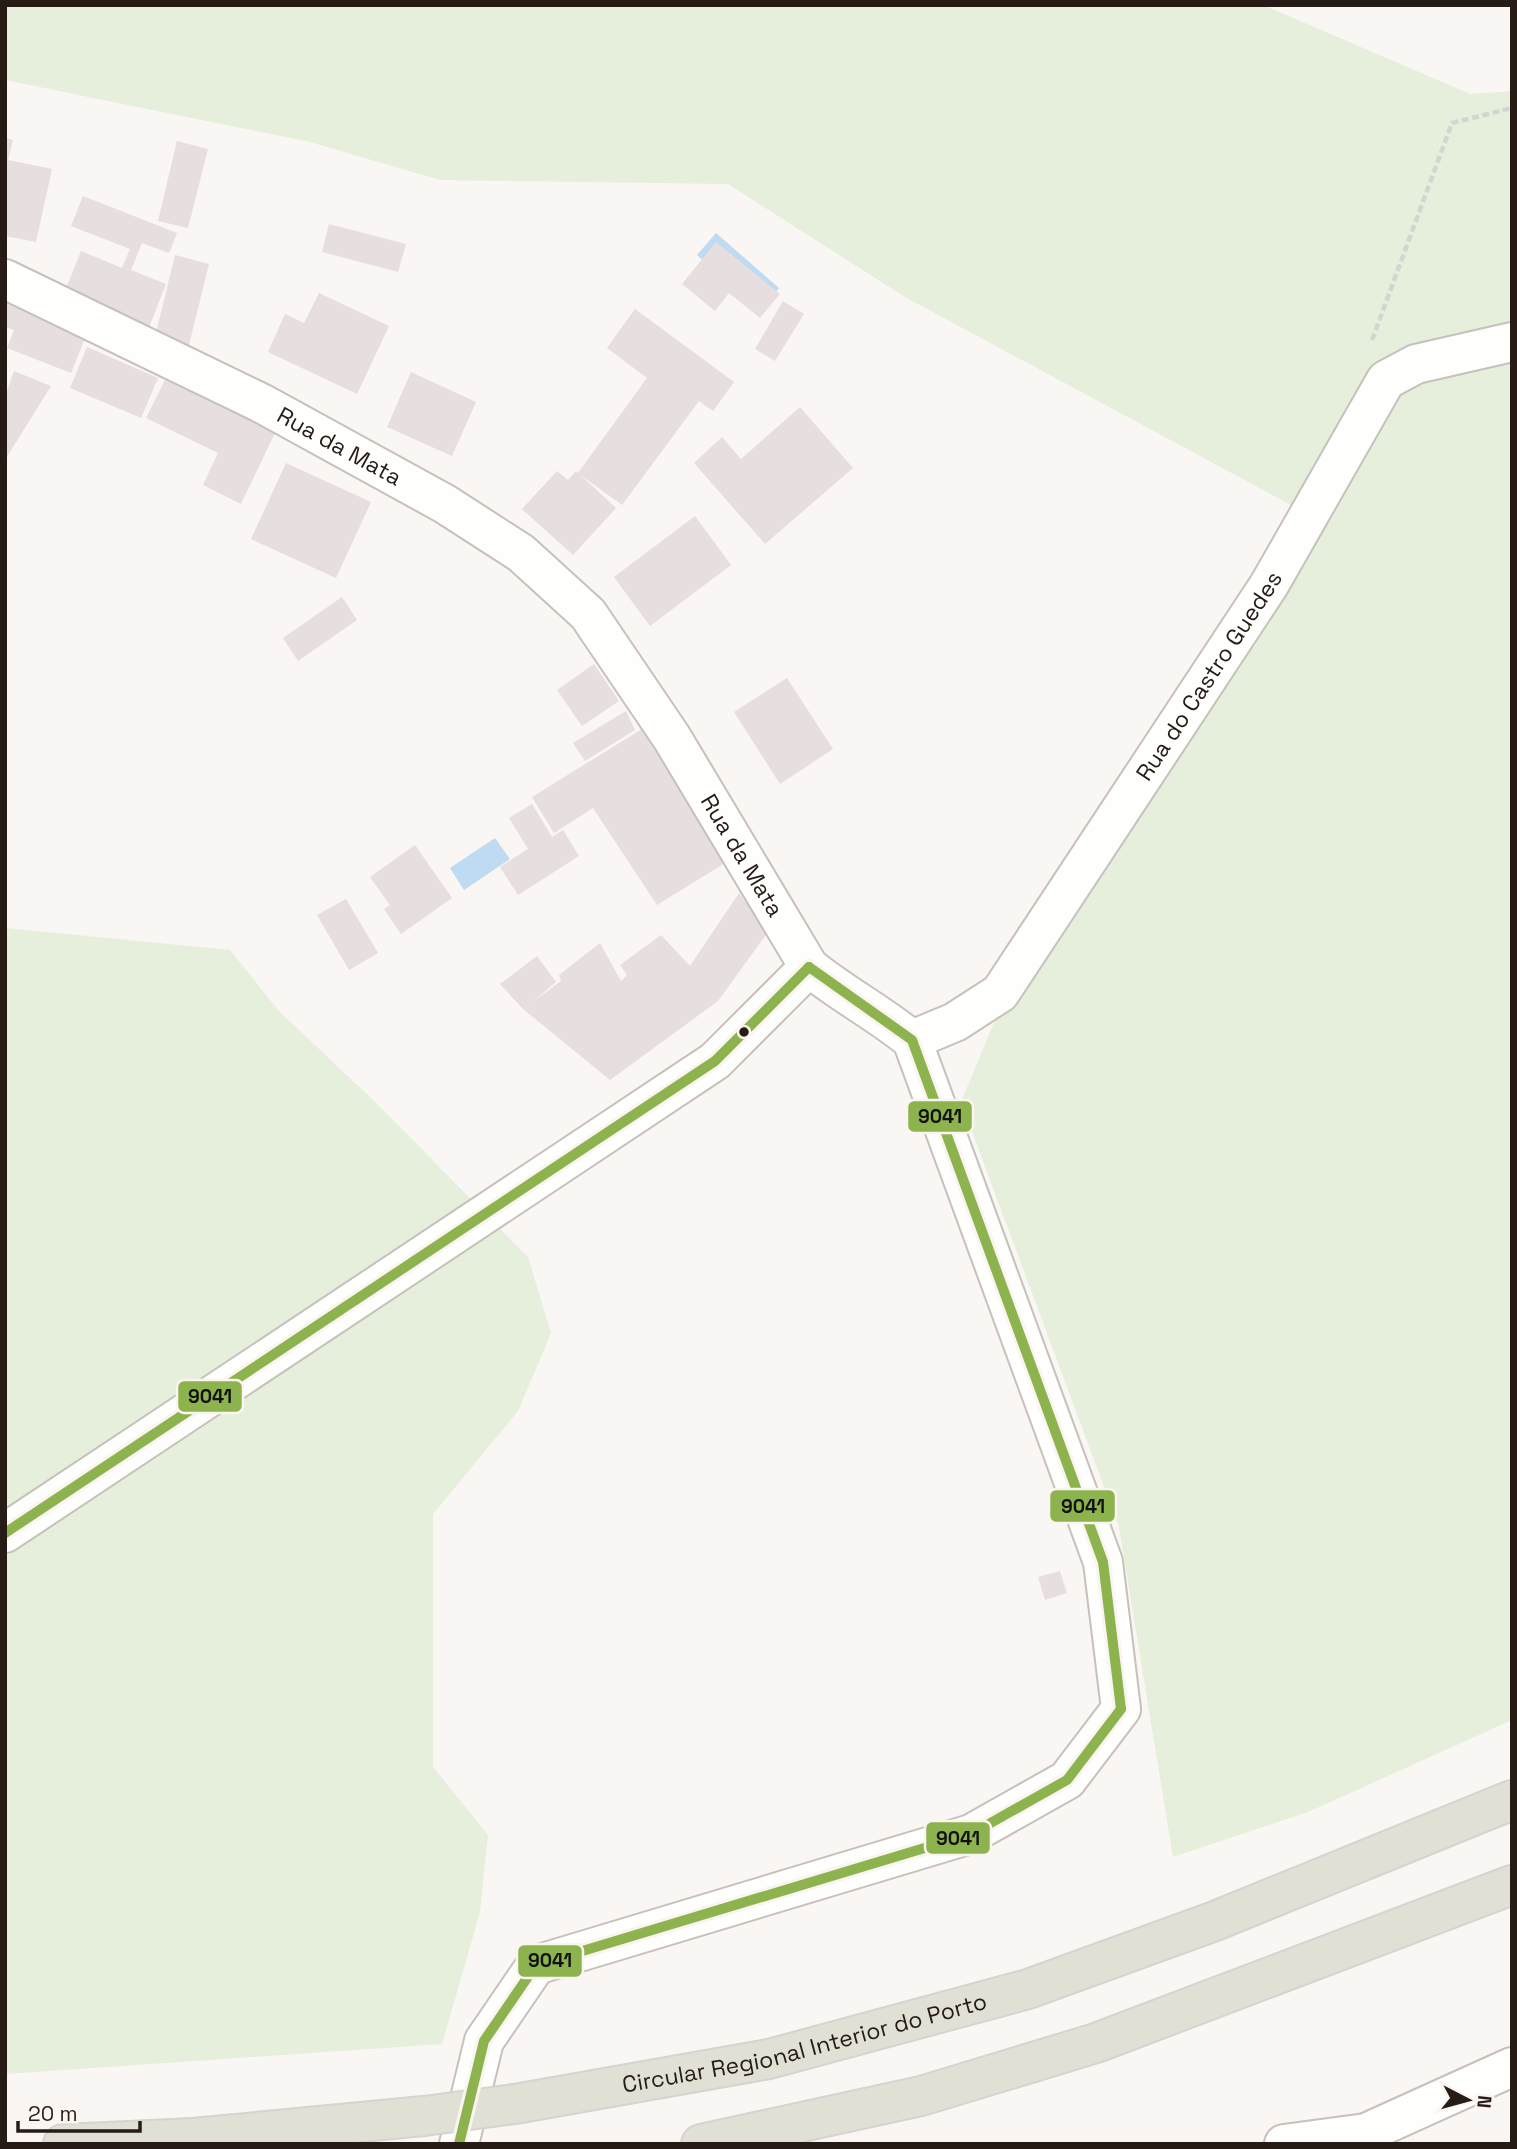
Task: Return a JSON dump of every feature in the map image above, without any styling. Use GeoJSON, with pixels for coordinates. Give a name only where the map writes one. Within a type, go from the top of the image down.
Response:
{"type":"FeatureCollection","features":[{"type":"Feature","properties":{"kind":"highway","name":"Circular Regional Interior do Porto"},"geometry":{"type":"LineString","coordinates":[[63,2144],[193,2138],[424,2116],[515,2104],[769,2059],[1028,1989],[1227,1916],[1512,1800]]}},
{"type":"Feature","properties":{"kind":"highway"},"geometry":{"type":"LineString","coordinates":[[701,2144],[920,2096],[1096,2043],[1512,1885]]}},
{"type":"Feature","properties":{"kind":"street","name":"Rua da Mata"},"geometry":{"type":"LineString","coordinates":[[5,279],[261,403],[445,504],[521,553],[588,614],[672,738],[808,967],[838,991],[878,1012],[912,1040]]}},
{"type":"Feature","properties":{"kind":"street"},"geometry":{"type":"LineString","coordinates":[[1387,380],[1416,364],[1512,342]]}},
{"type":"Feature","properties":{"kind":"street","name":"Rua do Castro Guedes"},"geometry":{"type":"LineString","coordinates":[[912,1040],[955,1022],[1000,993],[1269,585],[1387,380]]}},
{"type":"Feature","properties":{"kind":"street"},"geometry":{"type":"LineString","coordinates":[[5,1533],[715,1061],[808,967]]}},
{"type":"Feature","properties":{"kind":"street"},"geometry":{"type":"LineString","coordinates":[[459,2144],[484,2040],[536,1965],[971,1834],[1067,1780],[1121,1709],[1103,1562],[912,1040]]}},
{"type":"Feature","properties":{"kind":"street"},"geometry":{"type":"LineString","coordinates":[[1284,2144],[1369,2138],[1512,2067]]}},
{"type":"Feature","properties":{"kind":"path"},"geometry":{"type":"LineString","coordinates":[[1387,380],[1372,340],[1452,123],[1512,108]]}},
{"type":"Feature","properties":{"kind":"green space"},"geometry":{"type":"Polygon","coordinates":[[[5,5],[1263,5],[1470,94],[1512,91],[1512,1720],[1308,1812],[1173,1857],[1119,1527],[961,1102],[993,1025],[1299,569],[1302,511],[905,297],[728,184],[440,180],[310,142],[5,80],[5,5]]]}},
{"type":"Feature","properties":{"kind":"green space"},"geometry":{"type":"Polygon","coordinates":[[[5,928],[230,950],[278,1010],[375,1102],[528,1257],[551,1333],[518,1411],[433,1514],[433,1767],[488,1835],[480,1912],[442,2044],[5,2074],[5,928]]]}},
{"type":"Feature","properties":{"kind":"water"},"geometry":{"type":"Polygon","coordinates":[[[716,233],[779,288],[760,311],[697,255],[716,233]]]}},
{"type":"Feature","properties":{"kind":"water"},"geometry":{"type":"Polygon","coordinates":[[[495,838],[510,859],[464,890],[450,868],[495,838]]]}},
{"type":"Feature","properties":{"kind":"building"},"geometry":{"type":"Polygon","coordinates":[[[5,138],[13,140],[8,160],[52,169],[36,242],[5,236],[5,138]]]}},
{"type":"Feature","properties":{"kind":"building"},"geometry":{"type":"Polygon","coordinates":[[[177,141],[208,149],[188,228],[158,221],[177,141]]]}},
{"type":"Feature","properties":{"kind":"building"},"geometry":{"type":"Polygon","coordinates":[[[83,196],[177,233],[169,253],[142,243],[131,270],[166,284],[146,335],[61,301],[81,251],[122,268],[130,249],[71,226],[83,196]]]}},
{"type":"Feature","properties":{"kind":"building"},"geometry":{"type":"Polygon","coordinates":[[[329,224],[406,244],[398,272],[322,252],[329,224]]]}},
{"type":"Feature","properties":{"kind":"building"},"geometry":{"type":"Polygon","coordinates":[[[716,242],[780,294],[760,318],[729,293],[715,311],[682,284],[716,242]]]}},
{"type":"Feature","properties":{"kind":"building"},"geometry":{"type":"Polygon","coordinates":[[[175,255],[209,264],[187,353],[153,345],[175,255]]]}},
{"type":"Feature","properties":{"kind":"building"},"geometry":{"type":"Polygon","coordinates":[[[319,293],[389,326],[357,394],[268,352],[285,314],[304,323],[319,293]]]}},
{"type":"Feature","properties":{"kind":"building"},"geometry":{"type":"Polygon","coordinates":[[[5,301],[87,333],[71,373],[7,348],[14,330],[5,327],[5,301]]]}},
{"type":"Feature","properties":{"kind":"building"},"geometry":{"type":"Polygon","coordinates":[[[783,301],[804,314],[775,361],[755,349],[783,301]]]}},
{"type":"Feature","properties":{"kind":"building"},"geometry":{"type":"Polygon","coordinates":[[[635,309],[734,382],[713,411],[699,401],[622,505],[578,473],[647,378],[607,348],[635,309]]]}},
{"type":"Feature","properties":{"kind":"building"},"geometry":{"type":"Polygon","coordinates":[[[87,347],[158,378],[141,418],[70,388],[87,347]]]}},
{"type":"Feature","properties":{"kind":"building"},"geometry":{"type":"Polygon","coordinates":[[[14,371],[51,386],[5,460],[5,397],[14,371]]]}},
{"type":"Feature","properties":{"kind":"building"},"geometry":{"type":"Polygon","coordinates":[[[411,372],[476,402],[452,456],[387,427],[411,372]]]}},
{"type":"Feature","properties":{"kind":"building"},"geometry":{"type":"Polygon","coordinates":[[[165,380],[275,433],[241,504],[203,485],[218,453],[146,418],[165,380]]]}},
{"type":"Feature","properties":{"kind":"building"},"geometry":{"type":"Polygon","coordinates":[[[800,407],[853,468],[765,544],[694,463],[722,437],[741,459],[800,407]]]}},
{"type":"Feature","properties":{"kind":"building"},"geometry":{"type":"Polygon","coordinates":[[[286,463],[371,502],[336,578],[251,539],[286,463]]]}},
{"type":"Feature","properties":{"kind":"building"},"geometry":{"type":"Polygon","coordinates":[[[557,471],[568,480],[576,471],[616,508],[573,555],[522,509],[557,471]]]}},
{"type":"Feature","properties":{"kind":"building"},"geometry":{"type":"Polygon","coordinates":[[[695,516],[731,565],[650,626],[614,577],[695,516]]]}},
{"type":"Feature","properties":{"kind":"building"},"geometry":{"type":"Polygon","coordinates":[[[342,597],[357,620],[298,661],[283,638],[342,597]]]}},
{"type":"Feature","properties":{"kind":"building"},"geometry":{"type":"Polygon","coordinates":[[[594,664],[619,701],[582,726],[557,690],[594,664]]]}},
{"type":"Feature","properties":{"kind":"building"},"geometry":{"type":"Polygon","coordinates":[[[787,678],[833,749],[780,784],[734,712],[787,678]]]}},
{"type":"Feature","properties":{"kind":"building"},"geometry":{"type":"Polygon","coordinates":[[[626,711],[635,730],[585,761],[573,743],[626,711]]]}},
{"type":"Feature","properties":{"kind":"building"},"geometry":{"type":"Polygon","coordinates":[[[642,729],[725,863],[657,905],[593,808],[554,833],[532,797],[642,729]]]}},
{"type":"Feature","properties":{"kind":"building"},"geometry":{"type":"Polygon","coordinates":[[[532,804],[552,837],[563,830],[579,856],[518,895],[500,867],[528,849],[509,818],[532,804]]]}},
{"type":"Feature","properties":{"kind":"building"},"geometry":{"type":"Polygon","coordinates":[[[415,845],[452,898],[401,934],[384,909],[390,905],[370,877],[415,845]]]}},
{"type":"Feature","properties":{"kind":"building"},"geometry":{"type":"Polygon","coordinates":[[[739,893],[768,932],[718,1001],[610,1080],[523,1009],[500,984],[537,956],[556,982],[531,1003],[561,981],[559,975],[600,943],[621,981],[627,975],[620,965],[661,935],[690,966],[739,893]]]}},
{"type":"Feature","properties":{"kind":"building"},"geometry":{"type":"Polygon","coordinates":[[[346,899],[378,953],[349,970],[317,915],[346,899]]]}},
{"type":"Feature","properties":{"kind":"building"},"geometry":{"type":"Polygon","coordinates":[[[1060,1571],[1067,1593],[1045,1600],[1038,1577],[1060,1571]]]}},
{"type":"Feature","properties":{"kind":"transit line","name":"9041"},"geometry":{"type":"LineString","coordinates":[[809,967],[912,1040],[1103,1562],[1121,1709]]}},
{"type":"Feature","properties":{"kind":"transit line","name":"9041"},"geometry":{"type":"LineString","coordinates":[[5,1533],[715,1061],[809,967]]}},
{"type":"Feature","properties":{"kind":"transit line","name":"9041"},"geometry":{"type":"LineString","coordinates":[[459,2144],[484,2041],[536,1965],[971,1834],[1067,1780],[1121,1709]]}}]}
